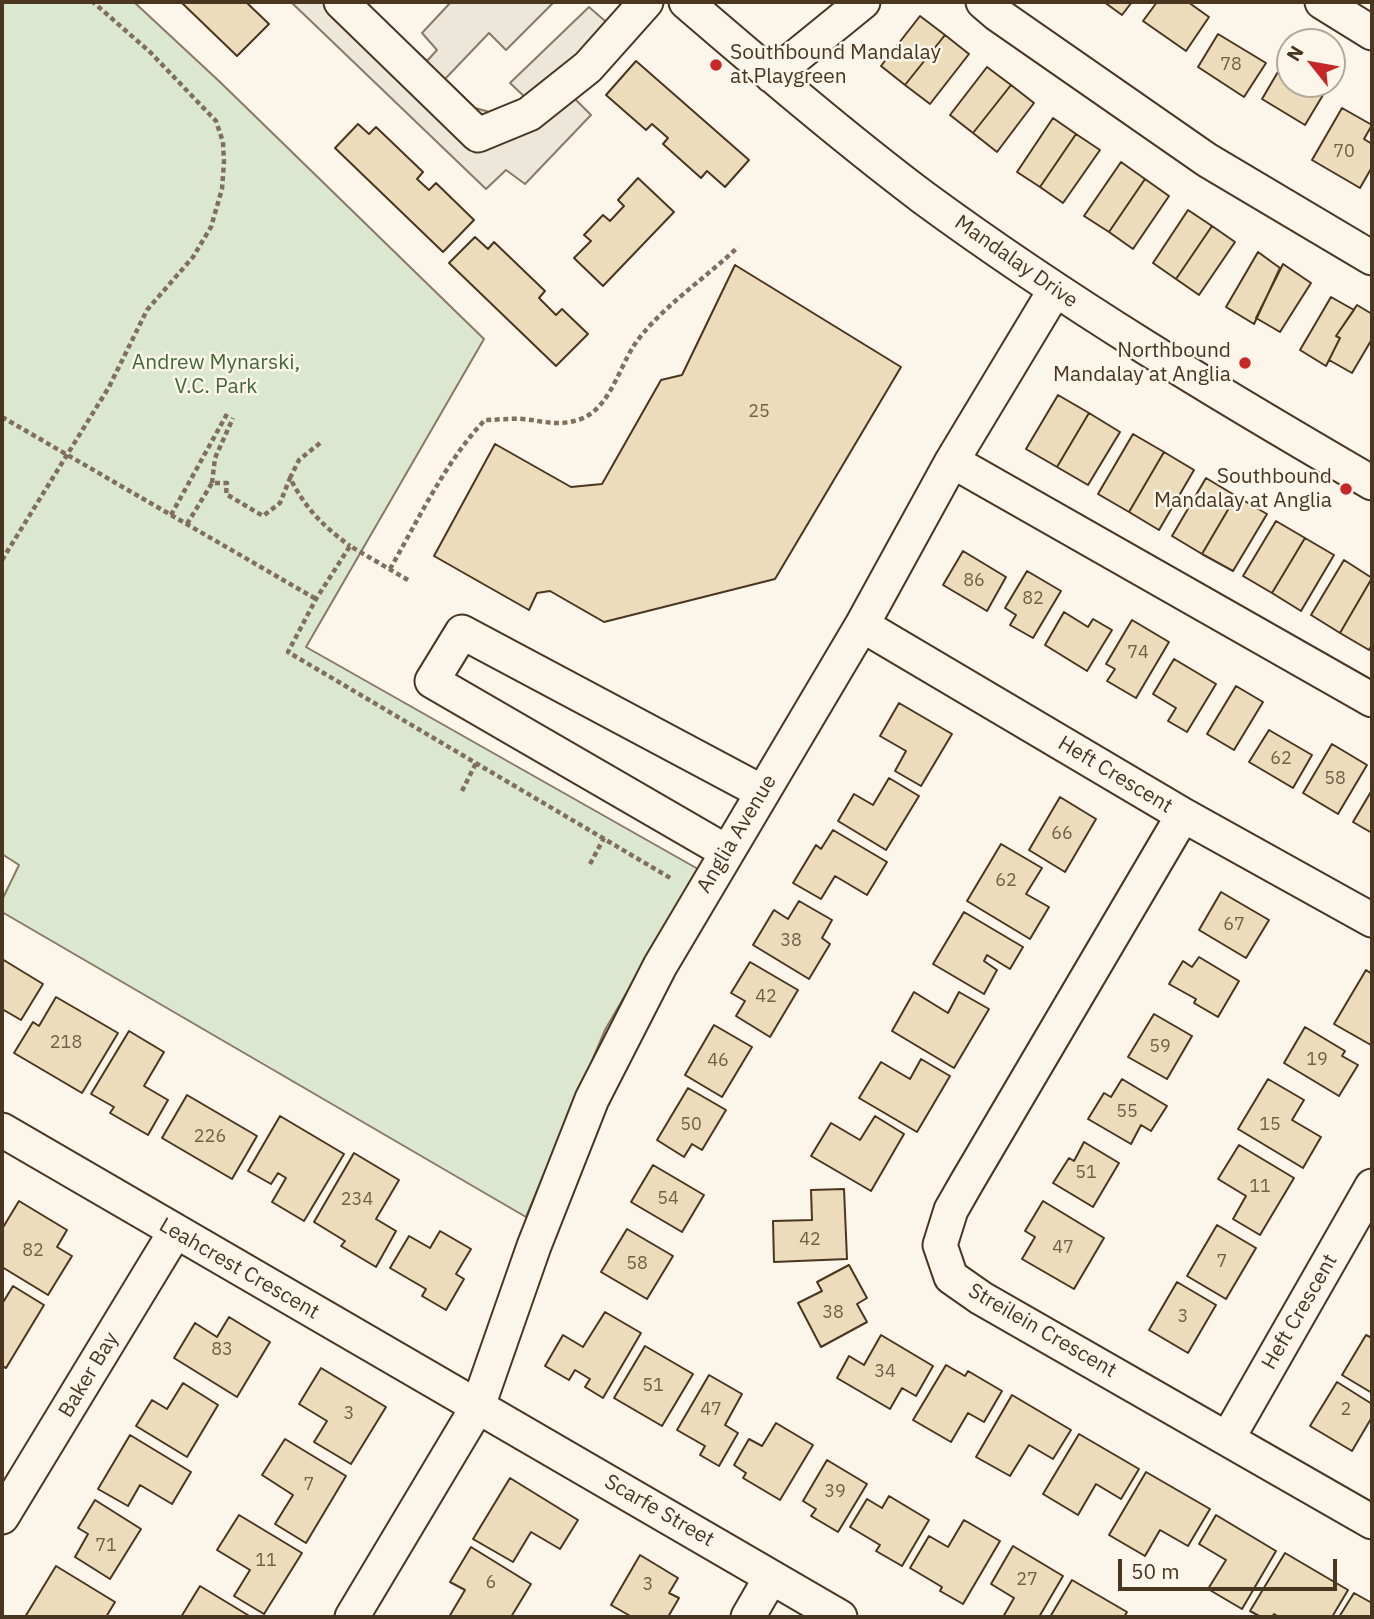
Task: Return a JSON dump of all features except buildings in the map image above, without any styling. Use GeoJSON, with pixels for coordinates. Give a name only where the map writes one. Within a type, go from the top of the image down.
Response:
{"type":"FeatureCollection","features":[{"type":"Feature","properties":{"kind":"street"},"geometry":{"type":"LineString","coordinates":[[341,2],[478,135],[529,114],[579,75],[646,2]]}},
{"type":"Feature","properties":{"kind":"street","name":"Mandalay Drive"},"geometry":{"type":"LineString","coordinates":[[687,2],[772,76],[904,182],[1055,290],[1129,339],[1372,483]]}},
{"type":"Feature","properties":{"kind":"street"},"geometry":{"type":"LineString","coordinates":[[772,76],[863,2]]}},
{"type":"Feature","properties":{"kind":"street"},"geometry":{"type":"LineString","coordinates":[[983,2],[1207,160],[1372,258]]}},
{"type":"Feature","properties":{"kind":"street"},"geometry":{"type":"LineString","coordinates":[[1322,2],[1372,33]]}},
{"type":"Feature","properties":{"kind":"street","name":"Anglia Avenue"},"geometry":{"type":"LineString","coordinates":[[478,1406],[534,1246],[592,1099],[660,966],[862,625],[952,461],[1055,290]]}},
{"type":"Feature","properties":{"kind":"street"},"geometry":{"type":"LineString","coordinates":[[952,461],[1372,700]]}},
{"type":"Feature","properties":{"kind":"street","name":"Heft Crescent"},"geometry":{"type":"LineString","coordinates":[[862,625],[1183,815],[1372,920]]}},
{"type":"Feature","properties":{"kind":"street"},"geometry":{"type":"LineString","coordinates":[[727,852],[432,681],[462,632],[762,792]]}},
{"type":"Feature","properties":{"kind":"street","name":"Streilein Crescent"},"geometry":{"type":"LineString","coordinates":[[1183,815],[951,1210],[940,1245],[951,1277],[981,1298],[1372,1522]]}},
{"type":"Feature","properties":{"kind":"street","name":"Leahcrest Crescent"},"geometry":{"type":"LineString","coordinates":[[2,1130],[175,1233],[478,1406]]}},
{"type":"Feature","properties":{"kind":"street","name":"Heft Crescent"},"geometry":{"type":"LineString","coordinates":[[1228,1438],[1372,1186]]}},
{"type":"Feature","properties":{"kind":"street","name":"Baker Bay"},"geometry":{"type":"LineString","coordinates":[[2,1517],[175,1233]]}},
{"type":"Feature","properties":{"kind":"street"},"geometry":{"type":"LineString","coordinates":[[352,1617],[478,1406]]}},
{"type":"Feature","properties":{"kind":"street","name":"Scarfe Street"},"geometry":{"type":"LineString","coordinates":[[478,1406],[840,1617]]}},
{"type":"Feature","properties":{"kind":"street"},"geometry":{"type":"LineString","coordinates":[[748,1617],[771,1577]]}},
{"type":"Feature","properties":{"kind":"path"},"geometry":{"type":"LineString","coordinates":[[2,560],[69,456],[109,387],[147,310],[193,257],[211,227],[222,189],[225,162],[223,142],[216,121],[150,52],[93,2]]}},
{"type":"Feature","properties":{"kind":"path"},"geometry":{"type":"LineString","coordinates":[[390,569],[471,434],[485,420],[524,419],[543,424],[563,424],[583,418],[603,404],[633,346],[648,327],[738,247]]}},
{"type":"Feature","properties":{"kind":"path"},"geometry":{"type":"LineString","coordinates":[[171,515],[228,414]]}},
{"type":"Feature","properties":{"kind":"path"},"geometry":{"type":"LineString","coordinates":[[2,417],[316,599]]}},
{"type":"Feature","properties":{"kind":"path"},"geometry":{"type":"LineString","coordinates":[[187,524],[212,483],[215,458],[233,418]]}},
{"type":"Feature","properties":{"kind":"path"},"geometry":{"type":"LineString","coordinates":[[212,483],[227,483],[226,494],[262,516],[281,503],[299,460],[320,443]]}},
{"type":"Feature","properties":{"kind":"path"},"geometry":{"type":"LineString","coordinates":[[290,478],[303,502],[324,526],[350,546]]}},
{"type":"Feature","properties":{"kind":"path"},"geometry":{"type":"LineString","coordinates":[[461,791],[476,763]]}},
{"type":"Feature","properties":{"kind":"path"},"geometry":{"type":"LineString","coordinates":[[590,864],[604,838]]}},
{"type":"Feature","properties":{"kind":"green space","name":"Andrew Mynarski, V.C. Park"},"geometry":{"type":"Polygon","coordinates":[[[2,2],[134,2],[484,339],[306,647],[698,869],[605,1030],[526,1217],[2,912],[2,900],[19,865],[2,854],[2,2]]]}},
{"type":"Feature","properties":{"kind":"shaded area"},"geometry":{"type":"Polygon","coordinates":[[[291,2],[363,2],[427,61],[437,50],[422,33],[451,2],[554,2],[506,50],[489,33],[445,79],[475,108],[497,114],[528,100],[510,83],[589,7],[628,41],[574,98],[591,115],[525,184],[506,170],[486,189],[291,2]]]}},
{"type":"Feature","properties":{"kind":"place","name":"Southbound Mandalay at Playgreen"},"geometry":{"type":"Point","coordinates":[716,65]}},
{"type":"Feature","properties":{"kind":"place","name":"Northbound Mandalay at Anglia"},"geometry":{"type":"Point","coordinates":[1245,363]}},
{"type":"Feature","properties":{"kind":"place","name":"Southbound Mandalay at Anglia"},"geometry":{"type":"Point","coordinates":[1346,489]}}]}
